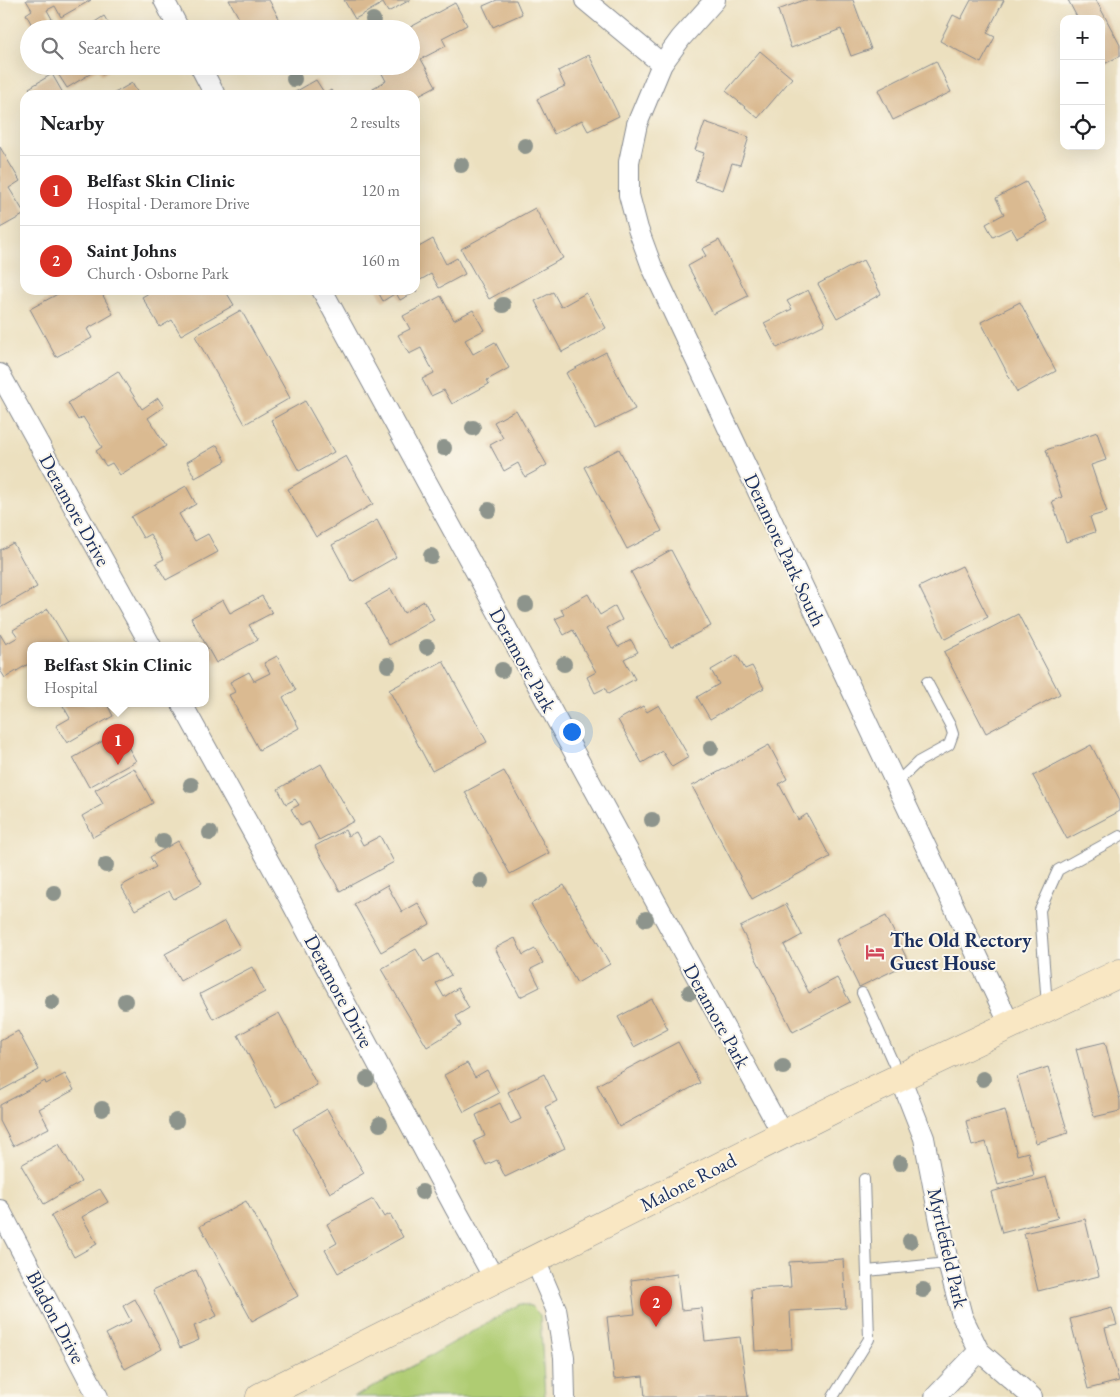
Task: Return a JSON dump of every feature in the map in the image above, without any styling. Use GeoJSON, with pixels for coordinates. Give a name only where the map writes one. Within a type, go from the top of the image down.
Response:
{"type":"FeatureCollection","features":[{"type":"Feature","properties":{"kind":"main road","name":"Malone Road"},"geometry":{"type":"LineString","coordinates":[[260,1397],[900,1077],[1120,973]]}},
{"type":"Feature","properties":{"kind":"street"},"geometry":{"type":"LineString","coordinates":[[164,0],[174,20]]}},
{"type":"Feature","properties":{"kind":"street"},"geometry":{"type":"LineString","coordinates":[[585,0],[662,64]]}},
{"type":"Feature","properties":{"kind":"street","name":"Deramore Park South"},"geometry":{"type":"LineString","coordinates":[[715,0],[681,38],[662,64],[637,124],[629,162],[629,195],[638,230],[652,267],[1010,1025]]}},
{"type":"Feature","properties":{"kind":"street"},"geometry":{"type":"LineString","coordinates":[[205,75],[213,90]]}},
{"type":"Feature","properties":{"kind":"street","name":"Deramore Park"},"geometry":{"type":"LineString","coordinates":[[325,295],[783,1135]]}},
{"type":"Feature","properties":{"kind":"street","name":"Deramore Drive"},"geometry":{"type":"LineString","coordinates":[[0,374],[149,642]]}},
{"type":"Feature","properties":{"kind":"street","name":"Deramore Drive"},"geometry":{"type":"LineString","coordinates":[[184,707],[495,1280]]}},
{"type":"Feature","properties":{"kind":"street","name":"Myrtlefield Park"},"geometry":{"type":"LineString","coordinates":[[900,1077],[924,1138],[948,1263],[962,1316],[979,1351],[1032,1397]]}},
{"type":"Feature","properties":{"kind":"street","name":"Bladon Drive"},"geometry":{"type":"LineString","coordinates":[[0,1210],[98,1397]]}},
{"type":"Feature","properties":{"kind":"street"},"geometry":{"type":"LineString","coordinates":[[535,1260],[556,1309],[564,1357],[565,1397]]}},
{"type":"Feature","properties":{"kind":"street"},"geometry":{"type":"LineString","coordinates":[[935,1397],[979,1351]]}},
{"type":"Feature","properties":{"kind":"lane"},"geometry":{"type":"LineString","coordinates":[[896,783],[918,762],[949,745],[954,734],[927,682]]}},
{"type":"Feature","properties":{"kind":"lane"},"geometry":{"type":"LineString","coordinates":[[1047,1007],[1040,910],[1058,870],[1120,836]]}},
{"type":"Feature","properties":{"kind":"lane"},"geometry":{"type":"LineString","coordinates":[[862,993],[900,1077]]}},
{"type":"Feature","properties":{"kind":"lane"},"geometry":{"type":"LineString","coordinates":[[832,1397],[869,1339],[864,1179]]}},
{"type":"Feature","properties":{"kind":"lane"},"geometry":{"type":"LineString","coordinates":[[867,1271],[948,1263]]}},
{"type":"Feature","properties":{"kind":"green space"},"geometry":{"type":"Polygon","coordinates":[[[520,1304],[531,1306],[540,1315],[545,1397],[354,1397],[411,1367],[520,1304]]]}},
{"type":"Feature","properties":{"kind":"building"},"geometry":{"type":"Polygon","coordinates":[[[26,0],[91,0],[61,17],[55,6],[47,10],[52,19],[50,20],[29,20],[26,14],[32,10],[26,0]]]}},
{"type":"Feature","properties":{"kind":"building"},"geometry":{"type":"Polygon","coordinates":[[[229,0],[269,0],[280,20],[240,20],[229,0]]]}},
{"type":"Feature","properties":{"kind":"building"},"geometry":{"type":"Polygon","coordinates":[[[344,0],[410,0],[388,12],[383,3],[355,19],[344,0]]]}},
{"type":"Feature","properties":{"kind":"building"},"geometry":{"type":"Polygon","coordinates":[[[497,0],[516,0],[522,14],[493,27],[483,6],[497,0]]]}},
{"type":"Feature","properties":{"kind":"building"},"geometry":{"type":"Polygon","coordinates":[[[804,0],[853,0],[871,49],[851,56],[841,29],[791,48],[778,10],[804,0]]]}},
{"type":"Feature","properties":{"kind":"building"},"geometry":{"type":"Polygon","coordinates":[[[971,0],[1004,0],[987,33],[995,37],[981,63],[940,41],[953,15],[961,19],[971,0]]]}},
{"type":"Feature","properties":{"kind":"building"},"geometry":{"type":"Polygon","coordinates":[[[1068,0],[1096,0],[1104,15],[1076,15],[1068,0]]]}},
{"type":"Feature","properties":{"kind":"building"},"geometry":{"type":"Polygon","coordinates":[[[455,3],[467,25],[442,38],[446,46],[421,59],[436,86],[420,94],[420,90],[374,90],[373,88],[386,81],[383,75],[420,75],[420,22],[455,3]]]}},
{"type":"Feature","properties":{"kind":"building"},"geometry":{"type":"Polygon","coordinates":[[[104,16],[106,20],[98,20],[104,16]]]}},
{"type":"Feature","properties":{"kind":"building"},"geometry":{"type":"Polygon","coordinates":[[[1105,17],[1120,45],[1120,56],[1105,64],[1105,17]]]}},
{"type":"Feature","properties":{"kind":"building"},"geometry":{"type":"Polygon","coordinates":[[[760,51],[792,78],[758,118],[726,91],[760,51]]]}},
{"type":"Feature","properties":{"kind":"building"},"geometry":{"type":"Polygon","coordinates":[[[589,55],[619,116],[588,131],[582,120],[554,134],[537,99],[565,86],[558,71],[589,55]]]}},
{"type":"Feature","properties":{"kind":"building"},"geometry":{"type":"Polygon","coordinates":[[[936,61],[951,92],[893,120],[878,90],[936,61]]]}},
{"type":"Feature","properties":{"kind":"building"},"geometry":{"type":"Polygon","coordinates":[[[53,75],[61,90],[30,90],[29,88],[53,75]]]}},
{"type":"Feature","properties":{"kind":"building"},"geometry":{"type":"Polygon","coordinates":[[[59,75],[88,75],[67,88],[59,75]]]}},
{"type":"Feature","properties":{"kind":"building"},"geometry":{"type":"Polygon","coordinates":[[[316,80],[322,90],[299,90],[316,80]]]}},
{"type":"Feature","properties":{"kind":"building"},"geometry":{"type":"Polygon","coordinates":[[[132,83],[136,90],[120,90],[132,83]]]}},
{"type":"Feature","properties":{"kind":"building"},"geometry":{"type":"Polygon","coordinates":[[[705,122],[749,137],[740,165],[732,163],[723,190],[695,181],[704,153],[695,150],[705,122]]]}},
{"type":"Feature","properties":{"kind":"building"},"geometry":{"type":"Polygon","coordinates":[[[0,147],[20,181],[9,188],[20,206],[20,217],[0,228],[0,147]]]}},
{"type":"Feature","properties":{"kind":"building"},"geometry":{"type":"Polygon","coordinates":[[[1026,182],[1048,221],[1017,238],[1011,228],[993,237],[986,224],[1004,214],[996,198],[1026,182]]]}},
{"type":"Feature","properties":{"kind":"building"},"geometry":{"type":"Polygon","coordinates":[[[535,208],[563,258],[489,299],[461,249],[535,208]]]}},
{"type":"Feature","properties":{"kind":"building"},"geometry":{"type":"Polygon","coordinates":[[[433,239],[446,264],[457,258],[465,274],[439,288],[431,274],[420,280],[420,246],[433,239]]]}},
{"type":"Feature","properties":{"kind":"building"},"geometry":{"type":"Polygon","coordinates":[[[719,240],[748,296],[713,314],[688,266],[706,256],[702,249],[719,240]]]}},
{"type":"Feature","properties":{"kind":"building"},"geometry":{"type":"Polygon","coordinates":[[[863,260],[881,294],[837,318],[818,284],[863,260]]]}},
{"type":"Feature","properties":{"kind":"building"},"geometry":{"type":"Polygon","coordinates":[[[808,290],[825,324],[777,348],[764,323],[792,309],[787,301],[808,290]]]}},
{"type":"Feature","properties":{"kind":"building"},"geometry":{"type":"Polygon","coordinates":[[[553,292],[561,307],[586,293],[606,328],[562,352],[535,301],[553,292]]]}},
{"type":"Feature","properties":{"kind":"building"},"geometry":{"type":"Polygon","coordinates":[[[56,295],[103,295],[113,314],[87,329],[92,338],[56,357],[30,309],[56,295]]]}},
{"type":"Feature","properties":{"kind":"building"},"geometry":{"type":"Polygon","coordinates":[[[145,295],[228,295],[234,305],[181,335],[172,320],[160,327],[142,297],[145,295]]]}},
{"type":"Feature","properties":{"kind":"building"},"geometry":{"type":"Polygon","coordinates":[[[380,295],[393,295],[383,301],[380,295]]]}},
{"type":"Feature","properties":{"kind":"building"},"geometry":{"type":"Polygon","coordinates":[[[397,295],[409,295],[400,300],[397,295]]]}},
{"type":"Feature","properties":{"kind":"building"},"geometry":{"type":"Polygon","coordinates":[[[441,296],[454,320],[473,310],[484,330],[465,340],[473,354],[495,342],[509,368],[487,380],[489,384],[452,404],[444,390],[431,396],[422,379],[434,373],[421,348],[409,354],[398,335],[410,329],[403,316],[441,296]]]}},
{"type":"Feature","properties":{"kind":"building"},"geometry":{"type":"Polygon","coordinates":[[[1020,302],[1056,371],[1017,392],[981,322],[1020,302]]]}},
{"type":"Feature","properties":{"kind":"building"},"geometry":{"type":"Polygon","coordinates":[[[241,310],[290,398],[245,424],[195,336],[241,310]]]}},
{"type":"Feature","properties":{"kind":"building"},"geometry":{"type":"Polygon","coordinates":[[[606,352],[635,409],[595,429],[566,373],[606,352]]]}},
{"type":"Feature","properties":{"kind":"building"},"geometry":{"type":"Polygon","coordinates":[[[118,371],[142,409],[158,398],[164,407],[148,418],[166,446],[120,475],[112,463],[106,466],[96,451],[102,447],[83,417],[78,420],[68,403],[118,371]]]}},
{"type":"Feature","properties":{"kind":"building"},"geometry":{"type":"Polygon","coordinates":[[[305,401],[334,452],[299,471],[271,420],[305,401]]]}},
{"type":"Feature","properties":{"kind":"building"},"geometry":{"type":"Polygon","coordinates":[[[516,410],[547,465],[525,477],[518,463],[504,471],[490,445],[503,438],[494,422],[516,410]]]}},
{"type":"Feature","properties":{"kind":"building"},"geometry":{"type":"Polygon","coordinates":[[[1097,432],[1106,460],[1091,465],[1107,512],[1090,517],[1095,532],[1066,542],[1052,501],[1062,497],[1046,450],[1097,432]]]}},
{"type":"Feature","properties":{"kind":"building"},"geometry":{"type":"Polygon","coordinates":[[[217,445],[226,461],[195,478],[187,462],[217,445]]]}},
{"type":"Feature","properties":{"kind":"building"},"geometry":{"type":"Polygon","coordinates":[[[619,449],[662,531],[627,549],[584,467],[619,449]]]}},
{"type":"Feature","properties":{"kind":"building"},"geometry":{"type":"Polygon","coordinates":[[[346,456],[373,504],[316,537],[288,489],[346,456]]]}},
{"type":"Feature","properties":{"kind":"building"},"geometry":{"type":"Polygon","coordinates":[[[186,486],[196,504],[179,514],[195,541],[208,534],[218,552],[166,580],[156,563],[164,559],[158,548],[150,534],[143,538],[131,517],[186,486]]]}},
{"type":"Feature","properties":{"kind":"building"},"geometry":{"type":"Polygon","coordinates":[[[377,520],[396,557],[352,582],[332,545],[377,520]]]}},
{"type":"Feature","properties":{"kind":"building"},"geometry":{"type":"Polygon","coordinates":[[[13,543],[37,587],[0,608],[0,550],[13,543]]]}},
{"type":"Feature","properties":{"kind":"building"},"geometry":{"type":"Polygon","coordinates":[[[671,550],[711,626],[671,647],[631,572],[671,550]]]}},
{"type":"Feature","properties":{"kind":"building"},"geometry":{"type":"Polygon","coordinates":[[[962,566],[988,617],[945,639],[919,587],[962,566]]]}},
{"type":"Feature","properties":{"kind":"building"},"geometry":{"type":"Polygon","coordinates":[[[391,589],[404,613],[424,601],[434,620],[389,645],[366,603],[391,589]]]}},
{"type":"Feature","properties":{"kind":"building"},"geometry":{"type":"Polygon","coordinates":[[[588,594],[600,615],[615,606],[622,620],[607,628],[618,647],[631,640],[638,652],[624,659],[635,679],[608,694],[605,688],[595,693],[587,677],[596,672],[573,630],[564,635],[555,619],[564,615],[561,609],[588,594]]]}},
{"type":"Feature","properties":{"kind":"building"},"geometry":{"type":"Polygon","coordinates":[[[262,596],[272,613],[249,625],[258,640],[216,663],[209,650],[209,642],[204,642],[191,618],[223,600],[230,613],[262,596]]]}},
{"type":"Feature","properties":{"kind":"building"},"geometry":{"type":"Polygon","coordinates":[[[48,609],[68,642],[27,642],[27,665],[5,678],[0,670],[0,634],[6,644],[18,637],[13,630],[48,609]]]}},
{"type":"Feature","properties":{"kind":"building"},"geometry":{"type":"Polygon","coordinates":[[[1018,614],[1060,694],[986,733],[944,652],[1018,614]]]}},
{"type":"Feature","properties":{"kind":"building"},"geometry":{"type":"Polygon","coordinates":[[[737,655],[745,669],[752,666],[764,688],[710,719],[697,697],[719,684],[711,670],[737,655]]]}},
{"type":"Feature","properties":{"kind":"building"},"geometry":{"type":"Polygon","coordinates":[[[277,656],[296,690],[283,697],[299,728],[259,750],[229,695],[235,692],[230,682],[249,672],[254,681],[270,673],[264,663],[277,656]]]}},
{"type":"Feature","properties":{"kind":"building"},"geometry":{"type":"Polygon","coordinates":[[[443,661],[487,742],[432,771],[389,690],[443,661]]]}},
{"type":"Feature","properties":{"kind":"building"},"geometry":{"type":"Polygon","coordinates":[[[659,705],[689,757],[672,767],[662,751],[642,763],[618,720],[643,706],[647,712],[659,705]]]}},
{"type":"Feature","properties":{"kind":"building"},"geometry":{"type":"Polygon","coordinates":[[[64,707],[108,707],[113,716],[67,743],[56,726],[70,718],[64,707]]]}},
{"type":"Feature","properties":{"kind":"building"},"geometry":{"type":"Polygon","coordinates":[[[108,738],[112,744],[123,738],[136,761],[89,787],[73,758],[108,738]]]}},
{"type":"Feature","properties":{"kind":"building"},"geometry":{"type":"Polygon","coordinates":[[[769,745],[787,779],[779,784],[798,820],[807,814],[830,857],[752,899],[692,786],[769,745]]]}},
{"type":"Feature","properties":{"kind":"building"},"geometry":{"type":"Polygon","coordinates":[[[1091,745],[1120,800],[1120,811],[1067,839],[1033,776],[1091,745]]]}},
{"type":"Feature","properties":{"kind":"building"},"geometry":{"type":"Polygon","coordinates":[[[321,764],[354,821],[319,840],[309,822],[301,826],[291,809],[299,805],[295,799],[286,804],[278,789],[321,764]]]}},
{"type":"Feature","properties":{"kind":"building"},"geometry":{"type":"Polygon","coordinates":[[[134,768],[153,803],[93,837],[82,816],[103,804],[95,790],[134,768]]]}},
{"type":"Feature","properties":{"kind":"building"},"geometry":{"type":"Polygon","coordinates":[[[504,771],[549,853],[510,874],[465,792],[504,771]]]}},
{"type":"Feature","properties":{"kind":"building"},"geometry":{"type":"Polygon","coordinates":[[[345,830],[348,836],[356,832],[363,845],[380,836],[394,862],[340,891],[315,846],[345,830]]]}},
{"type":"Feature","properties":{"kind":"building"},"geometry":{"type":"Polygon","coordinates":[[[178,841],[202,883],[174,899],[169,891],[135,910],[121,886],[156,867],[150,857],[178,841]]]}},
{"type":"Feature","properties":{"kind":"building"},"geometry":{"type":"Polygon","coordinates":[[[387,885],[402,912],[418,903],[430,924],[381,952],[354,904],[387,885]]]}},
{"type":"Feature","properties":{"kind":"building"},"geometry":{"type":"Polygon","coordinates":[[[564,885],[610,964],[577,983],[531,904],[564,885]]]}},
{"type":"Feature","properties":{"kind":"building"},"geometry":{"type":"Polygon","coordinates":[[[786,904],[802,935],[784,945],[809,993],[837,978],[850,1002],[793,1032],[740,927],[786,904]]]}},
{"type":"Feature","properties":{"kind":"building"},"geometry":{"type":"Polygon","coordinates":[[[886,916],[909,963],[859,987],[836,940],[886,916]]]}},
{"type":"Feature","properties":{"kind":"building"},"geometry":{"type":"Polygon","coordinates":[[[225,921],[240,948],[180,981],[165,954],[225,921]]]}},
{"type":"Feature","properties":{"kind":"building"},"geometry":{"type":"Polygon","coordinates":[[[515,938],[523,955],[535,949],[543,963],[531,969],[540,987],[520,997],[495,948],[515,938]]]}},
{"type":"Feature","properties":{"kind":"building"},"geometry":{"type":"Polygon","coordinates":[[[416,949],[424,962],[438,954],[451,975],[436,983],[444,997],[458,988],[469,1008],[456,1016],[461,1026],[427,1047],[381,969],[416,949]]]}},
{"type":"Feature","properties":{"kind":"building"},"geometry":{"type":"Polygon","coordinates":[[[252,967],[265,992],[213,1019],[200,994],[252,967]]]}},
{"type":"Feature","properties":{"kind":"building"},"geometry":{"type":"Polygon","coordinates":[[[652,999],[668,1029],[634,1047],[618,1017],[652,999]]]}},
{"type":"Feature","properties":{"kind":"building"},"geometry":{"type":"Polygon","coordinates":[[[279,1013],[317,1085],[276,1107],[238,1035],[279,1013]]]}},
{"type":"Feature","properties":{"kind":"building"},"geometry":{"type":"Polygon","coordinates":[[[18,1031],[39,1070],[0,1091],[0,1041],[18,1031]]]}},
{"type":"Feature","properties":{"kind":"building"},"geometry":{"type":"Polygon","coordinates":[[[678,1042],[700,1083],[619,1127],[597,1085],[678,1042]]]}},
{"type":"Feature","properties":{"kind":"building"},"geometry":{"type":"Polygon","coordinates":[[[1105,1042],[1120,1100],[1120,1111],[1094,1117],[1076,1049],[1105,1042]]]}},
{"type":"Feature","properties":{"kind":"building"},"geometry":{"type":"Polygon","coordinates":[[[467,1063],[475,1077],[487,1070],[499,1093],[464,1112],[444,1075],[467,1063]]]}},
{"type":"Feature","properties":{"kind":"building"},"geometry":{"type":"Polygon","coordinates":[[[1048,1067],[1068,1133],[1036,1143],[1017,1077],[1048,1067]]]}},
{"type":"Feature","properties":{"kind":"building"},"geometry":{"type":"Polygon","coordinates":[[[65,1074],[74,1090],[39,1109],[49,1128],[13,1146],[0,1121],[0,1105],[45,1081],[46,1084],[65,1074]]]}},
{"type":"Feature","properties":{"kind":"building"},"geometry":{"type":"Polygon","coordinates":[[[544,1074],[557,1101],[545,1107],[565,1148],[505,1177],[497,1160],[486,1165],[474,1141],[485,1136],[476,1115],[500,1103],[510,1124],[521,1119],[508,1092],[544,1074]]]}},
{"type":"Feature","properties":{"kind":"building"},"geometry":{"type":"Polygon","coordinates":[[[327,1109],[364,1173],[330,1193],[293,1129],[327,1109]]]}},
{"type":"Feature","properties":{"kind":"building"},"geometry":{"type":"Polygon","coordinates":[[[1005,1110],[1017,1155],[1028,1152],[1034,1175],[998,1185],[986,1142],[972,1146],[966,1121],[1005,1110]]]}},
{"type":"Feature","properties":{"kind":"building"},"geometry":{"type":"Polygon","coordinates":[[[59,1144],[81,1182],[44,1204],[21,1165],[59,1144]]]}},
{"type":"Feature","properties":{"kind":"building"},"geometry":{"type":"Polygon","coordinates":[[[1046,1177],[1058,1218],[1002,1233],[991,1192],[1046,1177]]]}},
{"type":"Feature","properties":{"kind":"building"},"geometry":{"type":"Polygon","coordinates":[[[100,1189],[108,1202],[82,1217],[97,1244],[74,1257],[51,1216],[100,1189]]]}},
{"type":"Feature","properties":{"kind":"building"},"geometry":{"type":"Polygon","coordinates":[[[373,1199],[384,1217],[390,1214],[403,1237],[338,1273],[325,1250],[337,1243],[327,1224],[373,1199]]]}},
{"type":"Feature","properties":{"kind":"building"},"geometry":{"type":"Polygon","coordinates":[[[246,1201],[298,1296],[252,1321],[200,1226],[246,1201]]]}},
{"type":"Feature","properties":{"kind":"building"},"geometry":{"type":"Polygon","coordinates":[[[1085,1219],[1099,1276],[1038,1291],[1024,1233],[1085,1219]]]}},
{"type":"Feature","properties":{"kind":"building"},"geometry":{"type":"Polygon","coordinates":[[[843,1259],[846,1308],[790,1311],[792,1349],[755,1351],[751,1289],[791,1287],[789,1262],[843,1259]]]}},
{"type":"Feature","properties":{"kind":"building"},"geometry":{"type":"Polygon","coordinates":[[[196,1270],[217,1316],[194,1326],[199,1340],[180,1348],[153,1290],[196,1270]]]}},
{"type":"Feature","properties":{"kind":"building"},"geometry":{"type":"Polygon","coordinates":[[[677,1274],[681,1310],[701,1308],[705,1341],[740,1337],[748,1397],[645,1397],[643,1376],[614,1379],[607,1317],[635,1314],[631,1280],[677,1274]]]}},
{"type":"Feature","properties":{"kind":"building"},"geometry":{"type":"Polygon","coordinates":[[[135,1299],[162,1349],[125,1369],[106,1334],[131,1321],[123,1306],[135,1299]]]}},
{"type":"Feature","properties":{"kind":"building"},"geometry":{"type":"Polygon","coordinates":[[[1112,1308],[1117,1325],[1105,1328],[1119,1381],[1088,1389],[1070,1319],[1112,1308]]]}},
{"type":"Feature","properties":{"kind":"place","name":"Belfast Skin Clinic"},"geometry":{"type":"Point","coordinates":[118,765]}},
{"type":"Feature","properties":{"kind":"place","name":"The Old Rectory Guest House"},"geometry":{"type":"Point","coordinates":[875,952]}},
{"type":"Feature","properties":{"kind":"place","name":"Saint Johns"},"geometry":{"type":"Point","coordinates":[656,1327]}}]}
